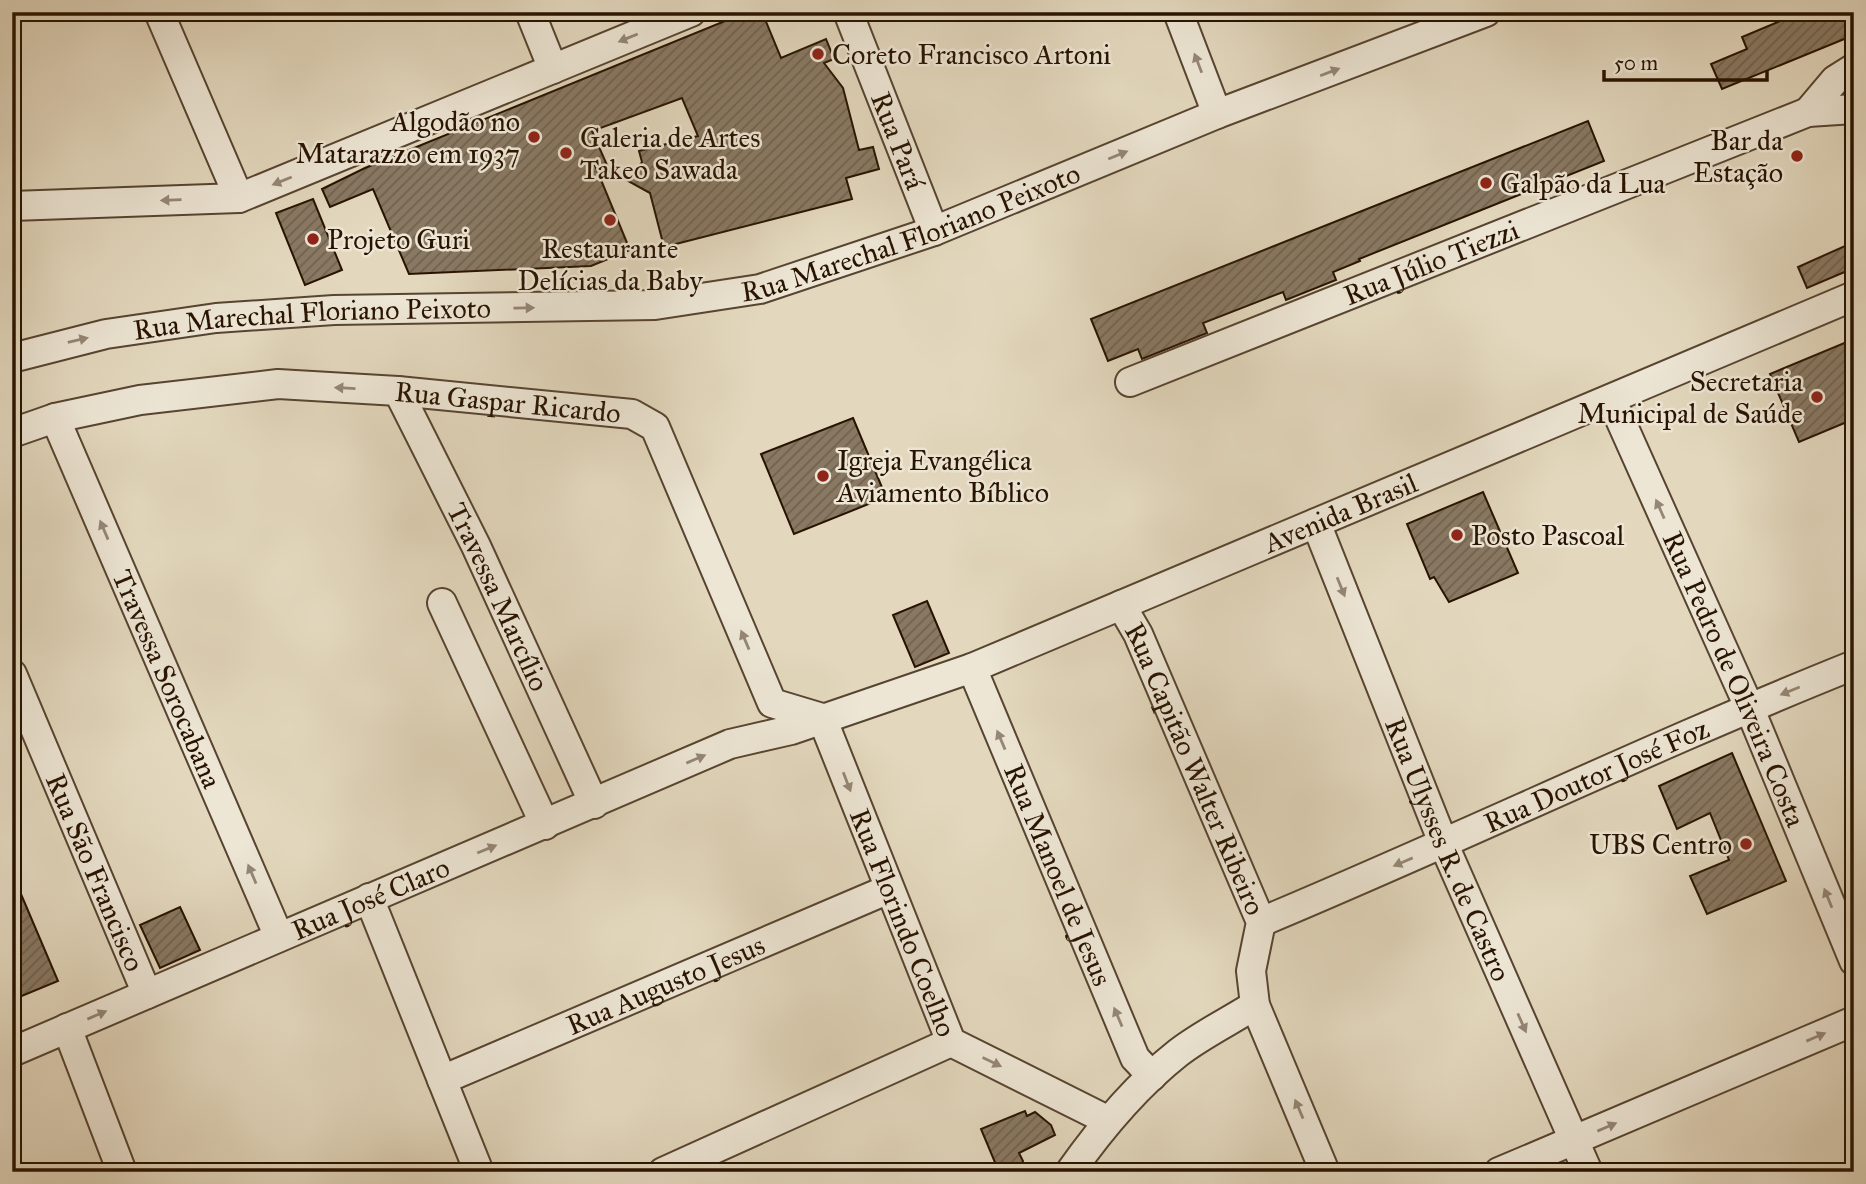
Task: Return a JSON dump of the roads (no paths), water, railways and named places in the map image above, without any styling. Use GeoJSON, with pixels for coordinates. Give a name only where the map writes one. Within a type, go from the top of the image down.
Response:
{"type":"FeatureCollection","features":[{"type":"Feature","properties":{"kind":"street"},"geometry":{"type":"LineString","coordinates":[[530,12],[553,69]]}},
{"type":"Feature","properties":{"kind":"street"},"geometry":{"type":"LineString","coordinates":[[12,206],[239,198],[691,12]]}},
{"type":"Feature","properties":{"kind":"street","name":"Rua Pará"},"geometry":{"type":"LineString","coordinates":[[848,12],[934,231]]}},
{"type":"Feature","properties":{"kind":"street"},"geometry":{"type":"LineString","coordinates":[[1178,12],[1217,114]]}},
{"type":"Feature","properties":{"kind":"street","name":"Rua Marechal Floriano Peixoto"},"geometry":{"type":"LineString","coordinates":[[12,358],[106,334],[216,318],[334,310],[655,305],[760,289],[934,231],[1217,114],[1486,12]]}},
{"type":"Feature","properties":{"kind":"street"},"geometry":{"type":"LineString","coordinates":[[161,13],[239,198]]}},
{"type":"Feature","properties":{"kind":"street"},"geometry":{"type":"LineString","coordinates":[[1844,74],[1853,112]]}},
{"type":"Feature","properties":{"kind":"street","name":"Rua Júlio Tiezzi"},"geometry":{"type":"LineString","coordinates":[[1808,112],[1844,74]]}},
{"type":"Feature","properties":{"kind":"street","name":"Rua Júlio Tiezzi"},"geometry":{"type":"LineString","coordinates":[[1130,382],[1808,112],[1853,112]]}},
{"type":"Feature","properties":{"kind":"street","name":"Avenida Brasil"},"geometry":{"type":"LineString","coordinates":[[822,719],[972,668],[1854,296]]}},
{"type":"Feature","properties":{"kind":"street","name":"Rua Gaspar Ricardo"},"geometry":{"type":"LineString","coordinates":[[12,433],[55,418],[140,400],[278,384],[398,391],[632,414],[655,427],[772,703]]}},
{"type":"Feature","properties":{"kind":"street","name":"Travessa Marcílio"},"geometry":{"type":"LineString","coordinates":[[398,391],[476,546],[594,804]]}},
{"type":"Feature","properties":{"kind":"street","name":"Rua Pedro de Oliveira Costa"},"geometry":{"type":"LineString","coordinates":[[1611,399],[1749,707],[1854,961]]}},
{"type":"Feature","properties":{"kind":"street","name":"Travessa Sorocabana"},"geometry":{"type":"LineString","coordinates":[[55,418],[279,937]]}},
{"type":"Feature","properties":{"kind":"street","name":"Rua Ulysses R. de Castro"},"geometry":{"type":"LineString","coordinates":[[1316,523],[1444,845],[1588,1172]]}},
{"type":"Feature","properties":{"kind":"street"},"geometry":{"type":"LineString","coordinates":[[442,603],[545,825]]}},
{"type":"Feature","properties":{"kind":"street","name":"Rua Capitão Walter Ribeiro"},"geometry":{"type":"LineString","coordinates":[[1121,605],[1138,634],[1261,922],[1251,971],[1255,1005],[1325,1172]]}},
{"type":"Feature","properties":{"kind":"street","name":"Rua Doutor José Foz"},"geometry":{"type":"LineString","coordinates":[[1261,922],[1444,845],[1749,707],[1854,665]]}},
{"type":"Feature","properties":{"kind":"street","name":"Rua Manoel de Jesus"},"geometry":{"type":"LineString","coordinates":[[972,668],[1135,1058],[1152,1076]]}},
{"type":"Feature","properties":{"kind":"street","name":"Rua São Francisco"},"geometry":{"type":"LineString","coordinates":[[12,674],[147,994]]}},
{"type":"Feature","properties":{"kind":"street"},"geometry":{"type":"LineString","coordinates":[[772,703],[822,719]]}},
{"type":"Feature","properties":{"kind":"street","name":"Rua José Claro"},"geometry":{"type":"LineString","coordinates":[[730,744],[754,724],[772,703]]}},
{"type":"Feature","properties":{"kind":"street","name":"Rua José Claro"},"geometry":{"type":"LineString","coordinates":[[12,1052],[730,744],[791,730],[822,719]]}},
{"type":"Feature","properties":{"kind":"street","name":"Rua Florindo Coelho"},"geometry":{"type":"LineString","coordinates":[[822,719],[951,1042],[1107,1120]]}},
{"type":"Feature","properties":{"kind":"street","name":"Rua Augusto Jesus"},"geometry":{"type":"LineString","coordinates":[[442,1080],[889,889]]}},
{"type":"Feature","properties":{"kind":"street"},"geometry":{"type":"LineString","coordinates":[[369,898],[479,1172]]}},
{"type":"Feature","properties":{"kind":"street"},"geometry":{"type":"LineString","coordinates":[[1077,1168],[1107,1120],[1152,1076],[1179,1052],[1255,1005]]}},
{"type":"Feature","properties":{"kind":"street"},"geometry":{"type":"LineString","coordinates":[[1499,1172],[1854,1021]]}},
{"type":"Feature","properties":{"kind":"street"},"geometry":{"type":"LineString","coordinates":[[67,1028],[122,1172]]}},
{"type":"Feature","properties":{"kind":"street"},"geometry":{"type":"LineString","coordinates":[[663,1172],[951,1042]]}},
{"type":"Feature","properties":{"kind":"place","name":"Coreto Francisco Artoni"},"geometry":{"type":"Point","coordinates":[818,54]}},
{"type":"Feature","properties":{"kind":"place","name":"Algodão no Matarazzo em 1937"},"geometry":{"type":"Point","coordinates":[534,137]}},
{"type":"Feature","properties":{"kind":"place","name":"Galeria de Artes Takeo Sawada"},"geometry":{"type":"Point","coordinates":[566,153]}},
{"type":"Feature","properties":{"kind":"place","name":"Bar da Estação"},"geometry":{"type":"Point","coordinates":[1797,156]}},
{"type":"Feature","properties":{"kind":"place","name":"Galpão da Lua"},"geometry":{"type":"Point","coordinates":[1486,183]}},
{"type":"Feature","properties":{"kind":"place","name":"Restaurante Delícias da Baby"},"geometry":{"type":"Point","coordinates":[610,220]}},
{"type":"Feature","properties":{"kind":"place","name":"Projeto Guri"},"geometry":{"type":"Point","coordinates":[313,239]}},
{"type":"Feature","properties":{"kind":"place","name":"Secretaria Municipal de Saúde"},"geometry":{"type":"Point","coordinates":[1817,397]}},
{"type":"Feature","properties":{"kind":"place","name":"Igreja Evangélica Aviamento Bíblico"},"geometry":{"type":"Point","coordinates":[823,476]}},
{"type":"Feature","properties":{"kind":"place","name":"Posto Pascoal"},"geometry":{"type":"Point","coordinates":[1457,535]}},
{"type":"Feature","properties":{"kind":"place","name":"UBS Centro"},"geometry":{"type":"Point","coordinates":[1746,844]}}]}
